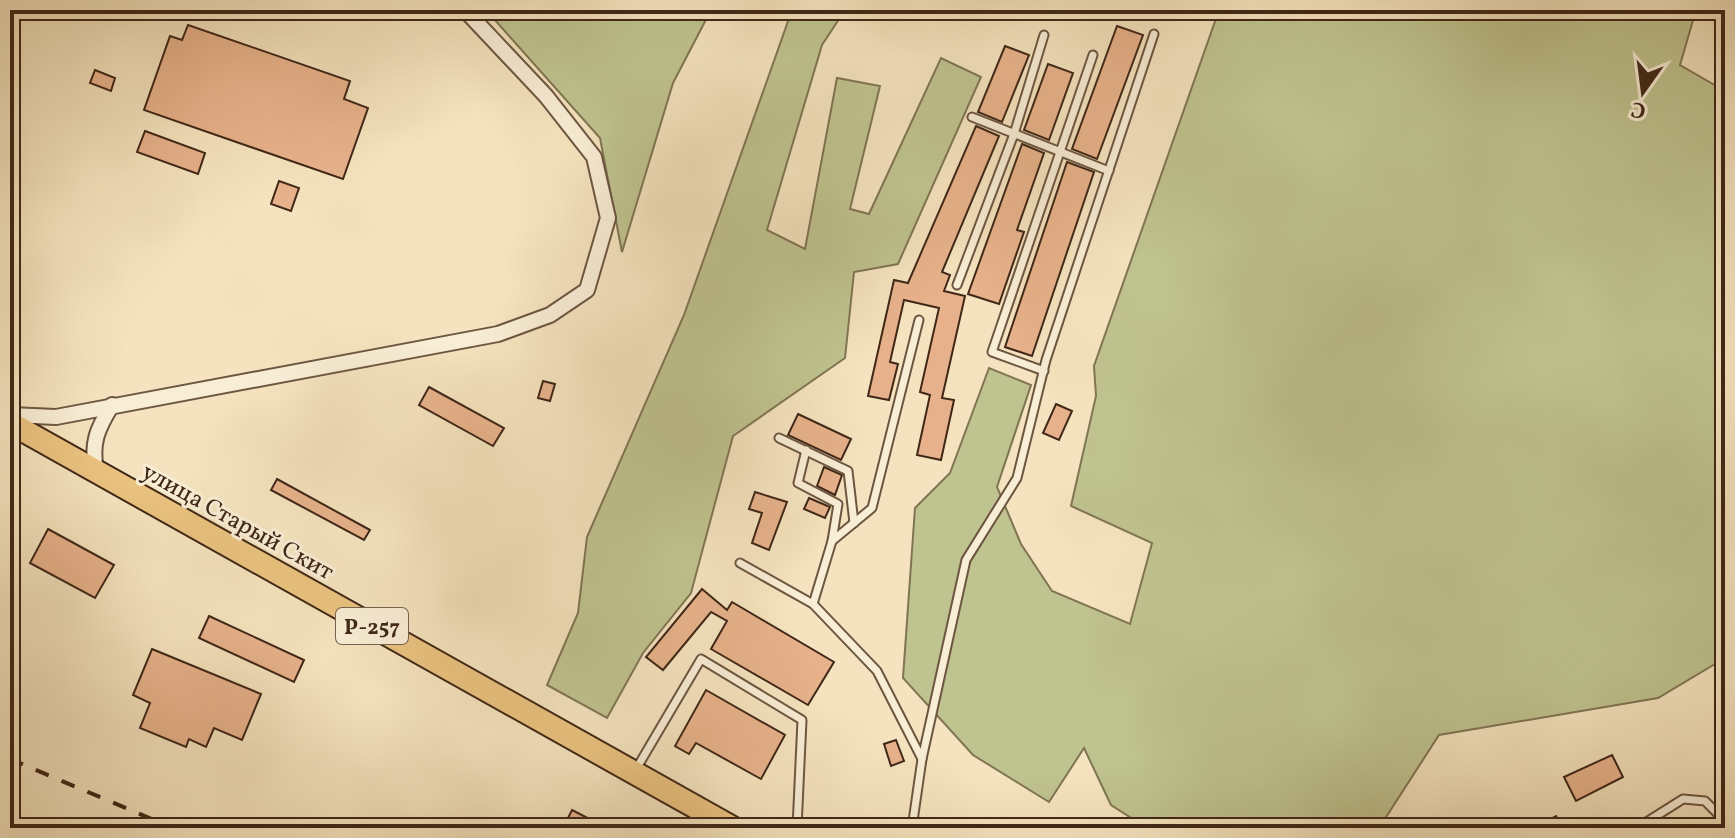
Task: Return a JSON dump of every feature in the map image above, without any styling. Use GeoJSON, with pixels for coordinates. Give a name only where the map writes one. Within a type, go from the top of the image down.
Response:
{"type":"FeatureCollection","features":[{"type":"Feature","properties":{"kind":"highway","name":"улица Старый Скит"},"geometry":{"type":"LineString","coordinates":[[10,423],[733,828]]}},
{"type":"Feature","properties":{"kind":"street"},"geometry":{"type":"LineString","coordinates":[[10,415],[56,417],[498,334],[550,315],[587,290],[608,218],[594,157],[546,96],[465,10]]}},
{"type":"Feature","properties":{"kind":"street"},"geometry":{"type":"LineString","coordinates":[[96,471],[93,450],[97,429],[112,405]]}},
{"type":"Feature","properties":{"kind":"lane"},"geometry":{"type":"LineString","coordinates":[[912,828],[922,759],[966,560],[1017,478],[1044,371],[1154,34]]}},
{"type":"Feature","properties":{"kind":"lane"},"geometry":{"type":"LineString","coordinates":[[957,285],[1014,134],[1044,35]]}},
{"type":"Feature","properties":{"kind":"lane"},"geometry":{"type":"LineString","coordinates":[[1044,371],[992,352],[1062,154],[1093,55]]}},
{"type":"Feature","properties":{"kind":"lane"},"geometry":{"type":"LineString","coordinates":[[972,117],[1109,171]]}},
{"type":"Feature","properties":{"kind":"lane"},"geometry":{"type":"LineString","coordinates":[[832,541],[872,508],[919,320]]}},
{"type":"Feature","properties":{"kind":"lane"},"geometry":{"type":"LineString","coordinates":[[779,438],[848,471],[854,523]]}},
{"type":"Feature","properties":{"kind":"lane"},"geometry":{"type":"LineString","coordinates":[[806,450],[798,483],[838,504],[832,541],[813,604]]}},
{"type":"Feature","properties":{"kind":"lane"},"geometry":{"type":"LineString","coordinates":[[740,563],[813,604],[877,671],[922,759]]}},
{"type":"Feature","properties":{"kind":"lane"},"geometry":{"type":"LineString","coordinates":[[634,773],[701,659],[802,720],[797,828]]}},
{"type":"Feature","properties":{"kind":"lane"},"geometry":{"type":"LineString","coordinates":[[1637,828],[1683,799],[1705,801],[1725,821]]}},
{"type":"Feature","properties":{"kind":"green space"},"geometry":{"type":"Polygon","coordinates":[[[486,10],[711,10],[673,83],[622,252],[600,138],[486,10]]]}},
{"type":"Feature","properties":{"kind":"green space"},"geometry":{"type":"Polygon","coordinates":[[[792,10],[845,10],[822,45],[767,230],[805,249],[837,78],[880,86],[850,209],[869,214],[941,58],[981,77],[898,264],[854,272],[845,358],[733,436],[691,593],[643,653],[607,718],[547,685],[578,613],[587,537],[684,315],[792,10]]]}},
{"type":"Feature","properties":{"kind":"green space"},"geometry":{"type":"Polygon","coordinates":[[[1219,10],[1696,10],[1680,65],[1725,91],[1725,658],[1658,698],[1439,735],[1379,828],[1147,828],[1111,805],[1084,748],[1049,802],[973,755],[903,678],[915,508],[950,473],[989,368],[1031,385],[997,487],[1021,544],[1052,591],[1130,624],[1152,543],[1071,506],[1096,396],[1094,366],[1219,10]]]}},
{"type":"Feature","properties":{"kind":"building"},"geometry":{"type":"Polygon","coordinates":[[[188,25],[350,81],[344,99],[368,108],[343,179],[144,110],[170,36],[182,40],[188,25]]]}},
{"type":"Feature","properties":{"kind":"building"},"geometry":{"type":"Polygon","coordinates":[[[1117,26],[1143,35],[1097,159],[1072,149],[1117,26]]]}},
{"type":"Feature","properties":{"kind":"building"},"geometry":{"type":"Polygon","coordinates":[[[1005,46],[1029,55],[1002,122],[978,112],[1005,46]]]}},
{"type":"Feature","properties":{"kind":"building"},"geometry":{"type":"Polygon","coordinates":[[[1048,64],[1073,73],[1049,140],[1024,130],[1048,64]]]}},
{"type":"Feature","properties":{"kind":"building"},"geometry":{"type":"Polygon","coordinates":[[[95,70],[115,78],[111,91],[90,83],[95,70]]]}},
{"type":"Feature","properties":{"kind":"building"},"geometry":{"type":"Polygon","coordinates":[[[976,126],[999,136],[942,272],[950,275],[944,291],[965,296],[942,398],[954,400],[941,460],[917,455],[930,395],[920,392],[939,308],[904,300],[890,362],[898,364],[889,400],[868,396],[894,280],[908,283],[976,126]]]}},
{"type":"Feature","properties":{"kind":"building"},"geometry":{"type":"Polygon","coordinates":[[[145,131],[205,153],[198,174],[137,152],[145,131]]]}},
{"type":"Feature","properties":{"kind":"building"},"geometry":{"type":"Polygon","coordinates":[[[1022,144],[1044,153],[1017,230],[1024,232],[999,304],[968,294],[1022,144]]]}},
{"type":"Feature","properties":{"kind":"building"},"geometry":{"type":"Polygon","coordinates":[[[1067,162],[1094,172],[1032,356],[1005,347],[1067,162]]]}},
{"type":"Feature","properties":{"kind":"building"},"geometry":{"type":"Polygon","coordinates":[[[279,181],[299,188],[291,211],[271,204],[279,181]]]}},
{"type":"Feature","properties":{"kind":"building"},"geometry":{"type":"Polygon","coordinates":[[[543,381],[555,384],[550,401],[538,398],[543,381]]]}},
{"type":"Feature","properties":{"kind":"building"},"geometry":{"type":"Polygon","coordinates":[[[429,387],[504,428],[493,446],[419,405],[429,387]]]}},
{"type":"Feature","properties":{"kind":"building"},"geometry":{"type":"Polygon","coordinates":[[[1056,404],[1072,411],[1059,440],[1043,433],[1056,404]]]}},
{"type":"Feature","properties":{"kind":"building"},"geometry":{"type":"Polygon","coordinates":[[[798,414],[851,439],[841,460],[788,435],[798,414]]]}},
{"type":"Feature","properties":{"kind":"building"},"geometry":{"type":"Polygon","coordinates":[[[824,467],[842,475],[835,495],[817,486],[824,467]]]}},
{"type":"Feature","properties":{"kind":"building"},"geometry":{"type":"Polygon","coordinates":[[[277,479],[370,530],[364,540],[271,490],[277,479]]]}},
{"type":"Feature","properties":{"kind":"building"},"geometry":{"type":"Polygon","coordinates":[[[755,492],[787,502],[769,550],[752,543],[762,513],[749,509],[755,492]]]}},
{"type":"Feature","properties":{"kind":"building"},"geometry":{"type":"Polygon","coordinates":[[[809,498],[830,507],[825,518],[804,509],[809,498]]]}},
{"type":"Feature","properties":{"kind":"building"},"geometry":{"type":"Polygon","coordinates":[[[48,529],[114,565],[95,598],[30,563],[48,529]]]}},
{"type":"Feature","properties":{"kind":"building"},"geometry":{"type":"Polygon","coordinates":[[[702,589],[727,610],[732,602],[834,662],[808,705],[711,649],[727,621],[711,612],[663,670],[646,657],[702,589]]]}},
{"type":"Feature","properties":{"kind":"building"},"geometry":{"type":"Polygon","coordinates":[[[209,616],[304,660],[294,682],[199,638],[209,616]]]}},
{"type":"Feature","properties":{"kind":"building"},"geometry":{"type":"Polygon","coordinates":[[[152,649],[261,694],[242,740],[214,728],[206,747],[189,739],[186,747],[140,728],[150,703],[133,695],[152,649]]]}},
{"type":"Feature","properties":{"kind":"building"},"geometry":{"type":"Polygon","coordinates":[[[706,690],[785,735],[761,779],[696,743],[689,754],[675,746],[706,690]]]}},
{"type":"Feature","properties":{"kind":"building"},"geometry":{"type":"Polygon","coordinates":[[[896,740],[904,761],[891,766],[884,744],[896,740]]]}},
{"type":"Feature","properties":{"kind":"building"},"geometry":{"type":"Polygon","coordinates":[[[1612,755],[1623,777],[1576,801],[1564,777],[1612,755]]]}},
{"type":"Feature","properties":{"kind":"building"},"geometry":{"type":"Polygon","coordinates":[[[572,810],[607,828],[563,828],[572,810]]]}},
{"type":"Feature","properties":{"kind":"building"},"geometry":{"type":"Polygon","coordinates":[[[1556,816],[1562,828],[1534,828],[1556,816]]]}},
{"type":"Feature","properties":{"kind":"railway"},"geometry":{"type":"LineString","coordinates":[[10,759],[173,828]]}}]}
